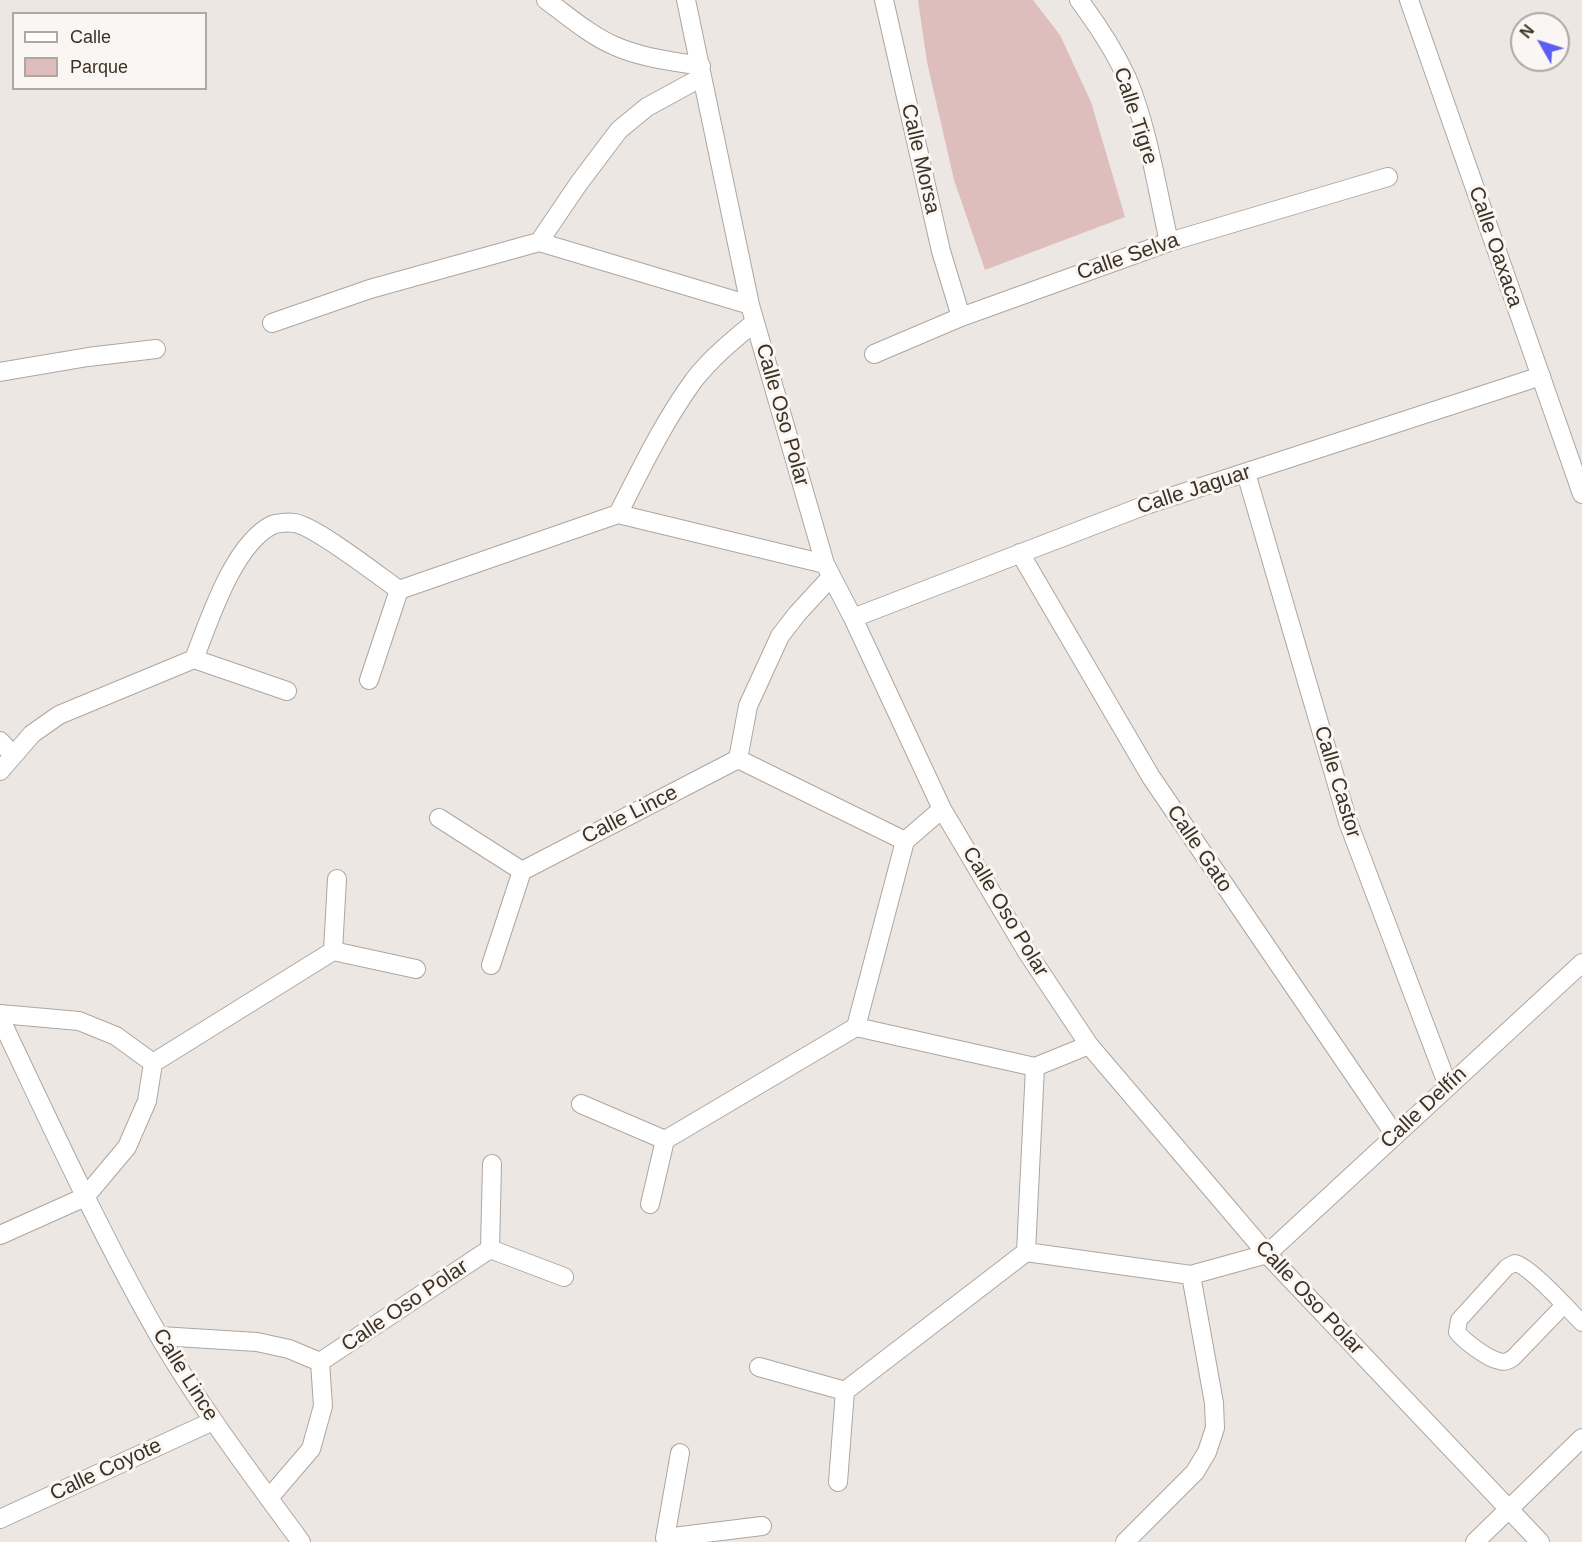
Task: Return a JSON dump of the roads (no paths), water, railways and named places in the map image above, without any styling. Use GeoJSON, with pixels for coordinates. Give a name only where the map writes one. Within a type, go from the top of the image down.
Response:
{"type":"FeatureCollection","features":[{"type":"Feature","properties":{"kind":"street"},"geometry":{"type":"LineString","coordinates":[[546,0],[575,22],[614,46],[701,71]]}},
{"type":"Feature","properties":{"kind":"street","name":"Calle Oso Polar"},"geometry":{"type":"LineString","coordinates":[[686,0],[752,314],[828,571],[853,618],[942,809],[1027,952],[1089,1045],[1268,1254],[1540,1542]]}},
{"type":"Feature","properties":{"kind":"street","name":"Calle Morsa"},"geometry":{"type":"LineString","coordinates":[[884,0],[941,251],[961,317]]}},
{"type":"Feature","properties":{"kind":"street","name":"Calle Tigre"},"geometry":{"type":"LineString","coordinates":[[1079,0],[1101,30],[1127,78],[1142,122],[1169,242]]}},
{"type":"Feature","properties":{"kind":"street","name":"Calle Oaxaca"},"geometry":{"type":"LineString","coordinates":[[1409,0],[1582,494]]}},
{"type":"Feature","properties":{"kind":"street"},"geometry":{"type":"LineString","coordinates":[[539,242],[579,183],[620,130],[647,107],[701,71]]}},
{"type":"Feature","properties":{"kind":"street","name":"Calle Selva"},"geometry":{"type":"LineString","coordinates":[[874,354],[961,317],[1169,242],[1388,177]]}},
{"type":"Feature","properties":{"kind":"street"},"geometry":{"type":"LineString","coordinates":[[272,323],[370,289],[539,242],[752,314],[694,380],[648,455],[618,514]]}},
{"type":"Feature","properties":{"kind":"street"},"geometry":{"type":"LineString","coordinates":[[0,372],[88,357],[156,349]]}},
{"type":"Feature","properties":{"kind":"street","name":"Calle Jaguar"},"geometry":{"type":"LineString","coordinates":[[853,618],[1146,505],[1540,376]]}},
{"type":"Feature","properties":{"kind":"street","name":"Calle Castor"},"geometry":{"type":"LineString","coordinates":[[1246,473],[1348,822],[1449,1086]]}},
{"type":"Feature","properties":{"kind":"street"},"geometry":{"type":"LineString","coordinates":[[399,590],[618,514],[828,571],[780,636],[748,706],[738,759],[905,841]]}},
{"type":"Feature","properties":{"kind":"street"},"geometry":{"type":"LineString","coordinates":[[194,659],[224,585],[247,545],[273,524],[296,523],[325,538],[399,590]]}},
{"type":"Feature","properties":{"kind":"street","name":"Calle Gato"},"geometry":{"type":"LineString","coordinates":[[1020,553],[1151,777],[1395,1135]]}},
{"type":"Feature","properties":{"kind":"street"},"geometry":{"type":"LineString","coordinates":[[369,680],[399,590]]}},
{"type":"Feature","properties":{"kind":"street"},"geometry":{"type":"LineString","coordinates":[[0,771],[32,734],[58,715],[194,659],[287,692]]}},
{"type":"Feature","properties":{"kind":"street"},"geometry":{"type":"LineString","coordinates":[[0,741],[13,754]]}},
{"type":"Feature","properties":{"kind":"street","name":"Calle Lince"},"geometry":{"type":"LineString","coordinates":[[522,871],[738,759]]}},
{"type":"Feature","properties":{"kind":"street"},"geometry":{"type":"LineString","coordinates":[[856,1027],[905,841],[942,809]]}},
{"type":"Feature","properties":{"kind":"street"},"geometry":{"type":"LineString","coordinates":[[439,818],[522,871],[491,965]]}},
{"type":"Feature","properties":{"kind":"street"},"geometry":{"type":"LineString","coordinates":[[333,951],[337,879]]}},
{"type":"Feature","properties":{"kind":"street"},"geometry":{"type":"LineString","coordinates":[[0,1235],[85,1197],[128,1147],[147,1101],[153,1063],[333,951],[416,969]]}},
{"type":"Feature","properties":{"kind":"street","name":"Calle Delfín"},"geometry":{"type":"LineString","coordinates":[[1268,1254],[1582,963]]}},
{"type":"Feature","properties":{"kind":"street","name":"Calle Lince"},"geometry":{"type":"LineString","coordinates":[[153,1063],[116,1036],[79,1021],[0,1016],[85,1197],[160,1336],[213,1421],[301,1542]]}},
{"type":"Feature","properties":{"kind":"street"},"geometry":{"type":"LineString","coordinates":[[650,1204],[665,1140],[856,1027],[1035,1067],[1089,1045]]}},
{"type":"Feature","properties":{"kind":"street"},"geometry":{"type":"LineString","coordinates":[[1026,1252],[1035,1067]]}},
{"type":"Feature","properties":{"kind":"street"},"geometry":{"type":"LineString","coordinates":[[581,1104],[665,1140]]}},
{"type":"Feature","properties":{"kind":"street","name":"Calle Oso Polar"},"geometry":{"type":"LineString","coordinates":[[490,1249],[492,1164]]}},
{"type":"Feature","properties":{"kind":"street","name":"Calle Oso Polar"},"geometry":{"type":"LineString","coordinates":[[490,1249],[564,1277]]}},
{"type":"Feature","properties":{"kind":"street","name":"Calle Oso Polar"},"geometry":{"type":"LineString","coordinates":[[320,1362],[490,1249]]}},
{"type":"Feature","properties":{"kind":"street"},"geometry":{"type":"LineString","coordinates":[[838,1482],[845,1391],[1026,1252],[1191,1275],[1268,1254]]}},
{"type":"Feature","properties":{"kind":"street"},"geometry":{"type":"LineString","coordinates":[[1125,1542],[1195,1472],[1207,1452],[1215,1428],[1214,1403],[1191,1275]]}},
{"type":"Feature","properties":{"kind":"street","name":"Calle Oso Polar"},"geometry":{"type":"LineString","coordinates":[[160,1336],[257,1342],[289,1349],[320,1362]]}},
{"type":"Feature","properties":{"kind":"street","name":"Calle Oso Polar"},"geometry":{"type":"LineString","coordinates":[[269,1498],[311,1449],[323,1406],[320,1362]]}},
{"type":"Feature","properties":{"kind":"street"},"geometry":{"type":"LineString","coordinates":[[759,1367],[845,1391]]}},
{"type":"Feature","properties":{"kind":"street","name":"Calle Coyote"},"geometry":{"type":"LineString","coordinates":[[0,1519],[213,1421]]}},
{"type":"Feature","properties":{"kind":"street"},"geometry":{"type":"LineString","coordinates":[[1475,1542],[1582,1438]]}},
{"type":"Feature","properties":{"kind":"street"},"geometry":{"type":"LineString","coordinates":[[680,1453],[663,1540],[762,1526]]}},
{"type":"Feature","properties":{"kind":"lane"},"geometry":{"type":"LineString","coordinates":[[1564,1305],[1513,1358],[1506,1362],[1495,1360],[1462,1338],[1457,1332],[1456,1327],[1459,1320],[1507,1267],[1515,1263],[1526,1268],[1564,1305],[1582,1323]]}}]}
